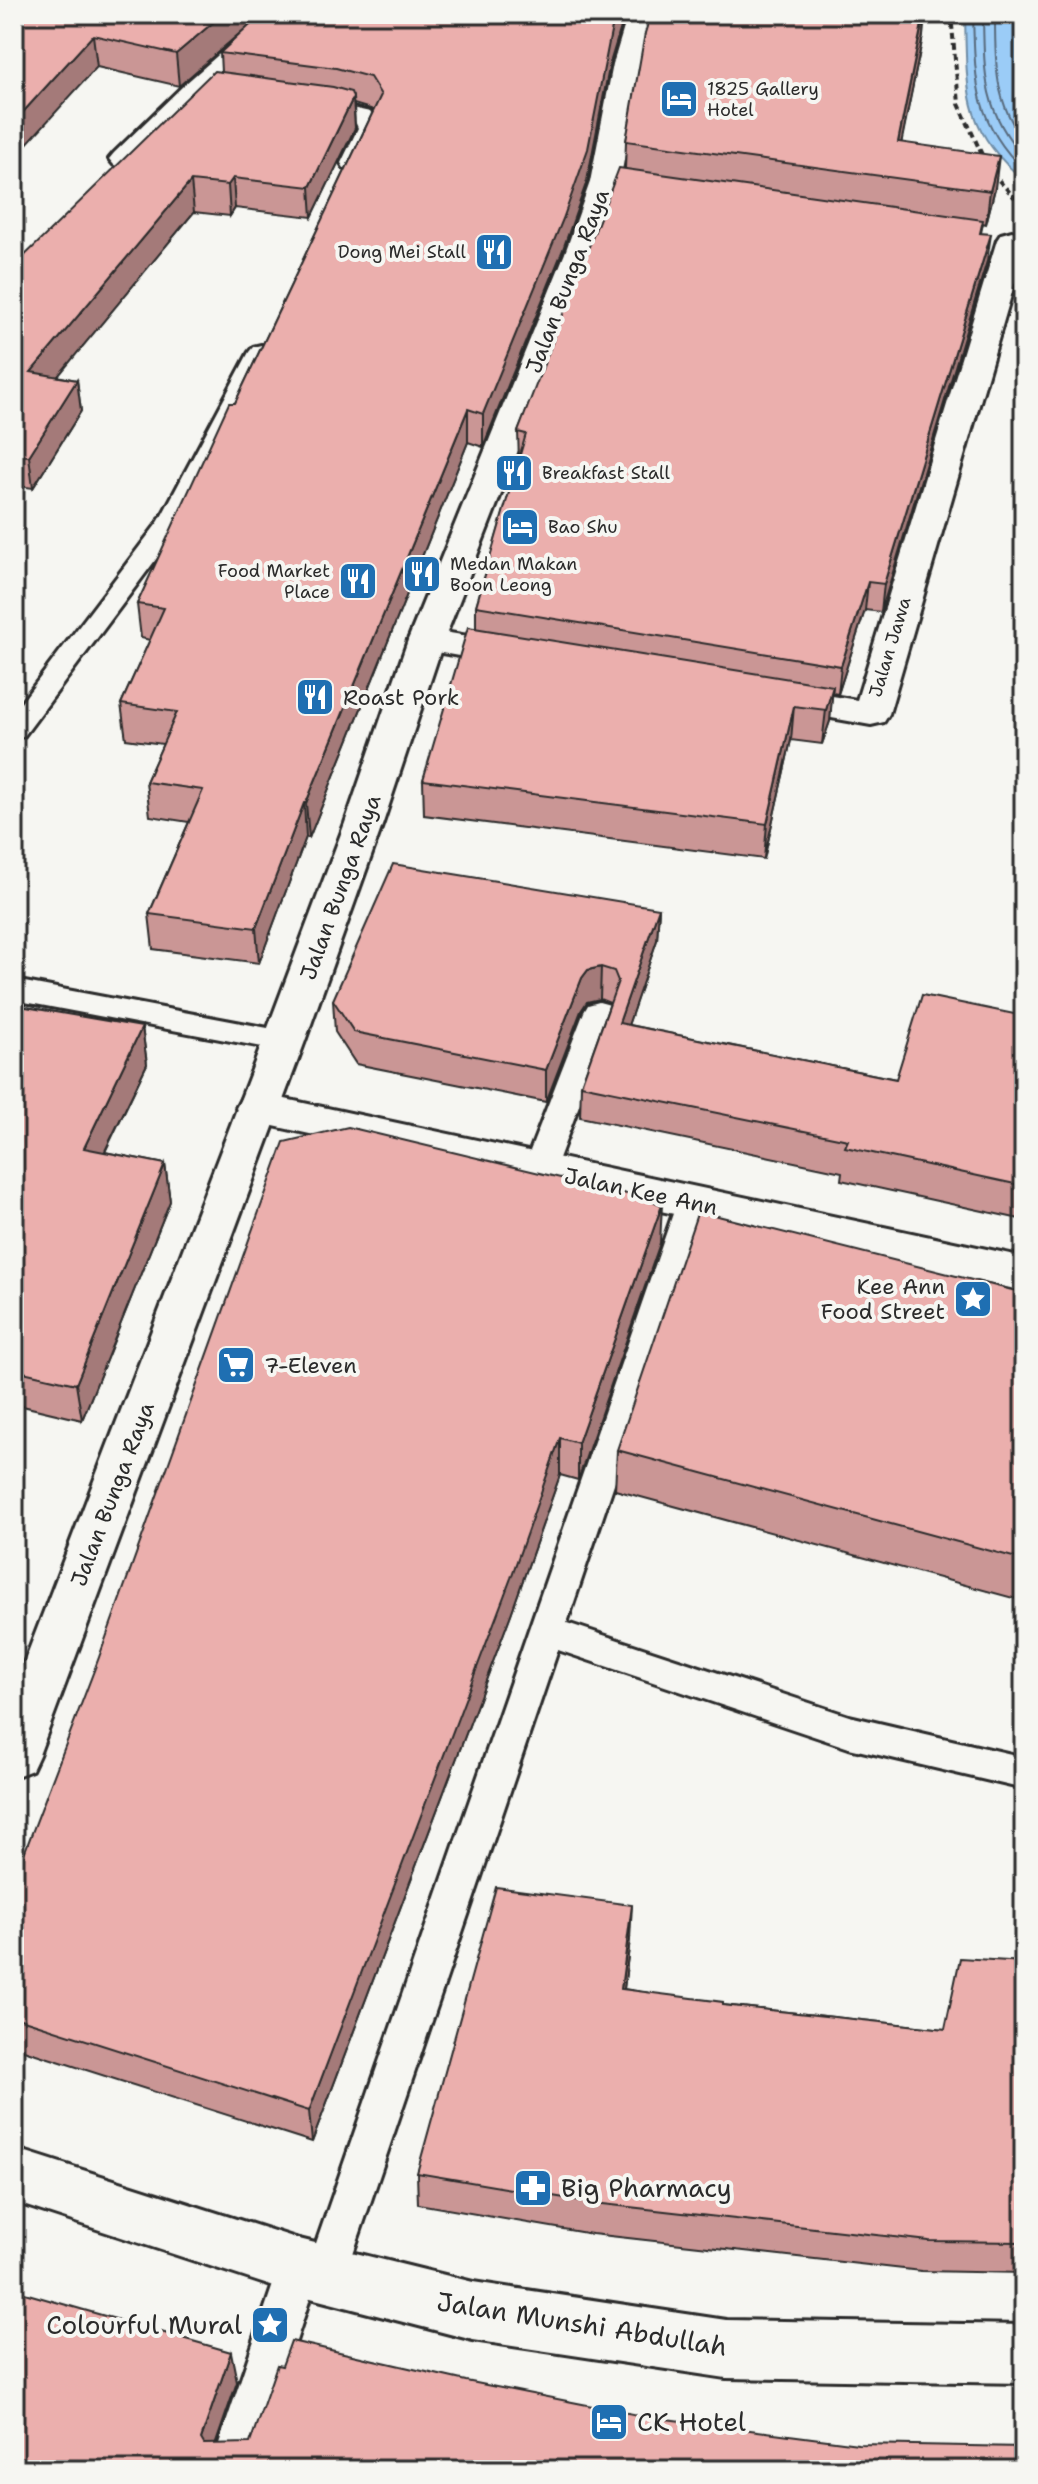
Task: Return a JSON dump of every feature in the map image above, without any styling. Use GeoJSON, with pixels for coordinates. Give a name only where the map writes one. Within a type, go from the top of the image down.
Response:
{"type":"FeatureCollection","features":[{"type":"Feature","properties":{"kind":"street"},"geometry":{"type":"LineString","coordinates":[[100,183],[195,90],[281,14]]}},
{"type":"Feature","properties":{"kind":"street","name":"Jalan Bunga Raya"},"geometry":{"type":"LineString","coordinates":[[14,1755],[284,1041],[364,823],[426,640],[533,372],[618,172],[627,64],[642,14]]}},
{"type":"Feature","properties":{"kind":"street","name":"Jalan Jawa"},"geometry":{"type":"LineString","coordinates":[[732,691],[871,714],[1005,239]]}},
{"type":"Feature","properties":{"kind":"street"},"geometry":{"type":"LineString","coordinates":[[426,640],[548,660]]}},
{"type":"Feature","properties":{"kind":"street","name":"Jalan Kee Ann"},"geometry":{"type":"LineString","coordinates":[[257,1108],[1024,1274]]}},
{"type":"Feature","properties":{"kind":"street","name":"Jalan Munshi Abdullah"},"geometry":{"type":"LineString","coordinates":[[14,2175],[313,2271],[473,2311],[726,2349],[1024,2354]]}},
{"type":"Feature","properties":{"kind":"lane"},"geometry":{"type":"LineString","coordinates":[[195,90],[226,94]]}},
{"type":"Feature","properties":{"kind":"lane"},"geometry":{"type":"LineString","coordinates":[[289,102],[337,108],[363,116],[369,128],[344,179]]}},
{"type":"Feature","properties":{"kind":"lane"},"geometry":{"type":"LineString","coordinates":[[14,730],[171,523],[275,324]]}},
{"type":"Feature","properties":{"kind":"lane"},"geometry":{"type":"LineString","coordinates":[[14,990],[284,1041]]}},
{"type":"Feature","properties":{"kind":"lane"},"geometry":{"type":"LineString","coordinates":[[539,1169],[599,1012]]}},
{"type":"Feature","properties":{"kind":"lane"},"geometry":{"type":"LineString","coordinates":[[232,2470],[313,2271],[545,1631],[693,1202]]}},
{"type":"Feature","properties":{"kind":"lane"},"geometry":{"type":"LineString","coordinates":[[545,1631],[849,1732],[1024,1773]]}},
{"type":"Feature","properties":{"kind":"path"},"geometry":{"type":"LineString","coordinates":[[951,14],[959,104],[987,165],[1019,203]]}},
{"type":"Feature","properties":{"kind":"water"},"geometry":{"type":"Polygon","coordinates":[[[965,14],[1024,14],[1024,180],[989,143],[972,106],[966,64],[965,14]]]}},
{"type":"Feature","properties":{"kind":"building"},"geometry":{"type":"Polygon","coordinates":[[[26,14],[223,14],[176,54],[93,35],[14,122],[14,23],[26,14]]]}},
{"type":"Feature","properties":{"kind":"building"},"geometry":{"type":"Polygon","coordinates":[[[262,14],[616,14],[588,149],[563,219],[483,414],[468,409],[304,803],[256,928],[149,914],[203,790],[146,782],[177,712],[121,704],[164,608],[137,604],[229,403],[235,403],[381,95],[370,77],[336,68],[220,53],[262,14]]]}},
{"type":"Feature","properties":{"kind":"building"},"geometry":{"type":"Polygon","coordinates":[[[651,14],[924,14],[898,142],[999,156],[990,191],[626,141],[651,14]]]}},
{"type":"Feature","properties":{"kind":"building"},"geometry":{"type":"Polygon","coordinates":[[[214,71],[333,87],[351,92],[353,98],[310,187],[233,178],[228,185],[191,181],[31,372],[77,380],[29,456],[14,455],[14,266],[214,71]]]}},
{"type":"Feature","properties":{"kind":"building"},"geometry":{"type":"Polygon","coordinates":[[[619,168],[983,220],[980,233],[991,234],[884,584],[868,582],[841,666],[476,606],[526,434],[518,432],[619,168]]]}},
{"type":"Feature","properties":{"kind":"building"},"geometry":{"type":"Polygon","coordinates":[[[468,627],[833,686],[826,710],[794,706],[767,824],[423,780],[468,627]]]}},
{"type":"Feature","properties":{"kind":"building"},"geometry":{"type":"Polygon","coordinates":[[[393,864],[659,908],[619,1023],[896,1079],[922,995],[1024,1016],[1024,1186],[845,1147],[848,1140],[581,1085],[618,981],[614,971],[601,967],[588,970],[582,978],[546,1070],[354,1032],[333,1000],[393,864]]]}},
{"type":"Feature","properties":{"kind":"building"},"geometry":{"type":"Polygon","coordinates":[[[14,1005],[142,1027],[84,1148],[165,1164],[76,1384],[14,1370],[14,1005]]]}},
{"type":"Feature","properties":{"kind":"building"},"geometry":{"type":"Polygon","coordinates":[[[348,1127],[648,1199],[662,1205],[578,1443],[560,1438],[511,1578],[309,2111],[14,2017],[14,1880],[98,1660],[284,1142],[348,1127]]]}},
{"type":"Feature","properties":{"kind":"building"},"geometry":{"type":"Polygon","coordinates":[[[698,1211],[1024,1293],[1024,1560],[617,1450],[698,1211]]]}},
{"type":"Feature","properties":{"kind":"building"},"geometry":{"type":"Polygon","coordinates":[[[496,1887],[632,1905],[621,1989],[723,2002],[723,2005],[945,2029],[960,1958],[1024,1962],[1024,2242],[929,2241],[594,2203],[417,2173],[496,1887]]]}},
{"type":"Feature","properties":{"kind":"building"},"geometry":{"type":"Polygon","coordinates":[[[14,2290],[231,2352],[201,2439],[204,2444],[250,2443],[277,2365],[282,2366],[291,2341],[466,2381],[643,2416],[858,2444],[1024,2447],[1024,2470],[14,2470],[14,2290]]]}},
{"type":"Feature","properties":{"kind":"place","name":"1825 Gallery Hotel"},"geometry":{"type":"Point","coordinates":[679,99]}},
{"type":"Feature","properties":{"kind":"place","name":"Dong Mei Stall"},"geometry":{"type":"Point","coordinates":[494,252]}},
{"type":"Feature","properties":{"kind":"place","name":"Breakfast Stall"},"geometry":{"type":"Point","coordinates":[514,473]}},
{"type":"Feature","properties":{"kind":"place","name":"Bao Shu"},"geometry":{"type":"Point","coordinates":[520,527]}},
{"type":"Feature","properties":{"kind":"place","name":"Medan Makan Boon Leong"},"geometry":{"type":"Point","coordinates":[422,574]}},
{"type":"Feature","properties":{"kind":"place","name":"Food Market Place"},"geometry":{"type":"Point","coordinates":[358,581]}},
{"type":"Feature","properties":{"kind":"place","name":"Roast Pork"},"geometry":{"type":"Point","coordinates":[315,697]}},
{"type":"Feature","properties":{"kind":"place","name":"Kee Ann Food Street"},"geometry":{"type":"Point","coordinates":[973,1299]}},
{"type":"Feature","properties":{"kind":"place","name":"7-Eleven"},"geometry":{"type":"Point","coordinates":[236,1365]}},
{"type":"Feature","properties":{"kind":"place","name":"Big Pharmacy"},"geometry":{"type":"Point","coordinates":[533,2188]}},
{"type":"Feature","properties":{"kind":"place","name":"Colourful Mural"},"geometry":{"type":"Point","coordinates":[270,2325]}},
{"type":"Feature","properties":{"kind":"place","name":"CK Hotel"},"geometry":{"type":"Point","coordinates":[609,2422]}}]}
